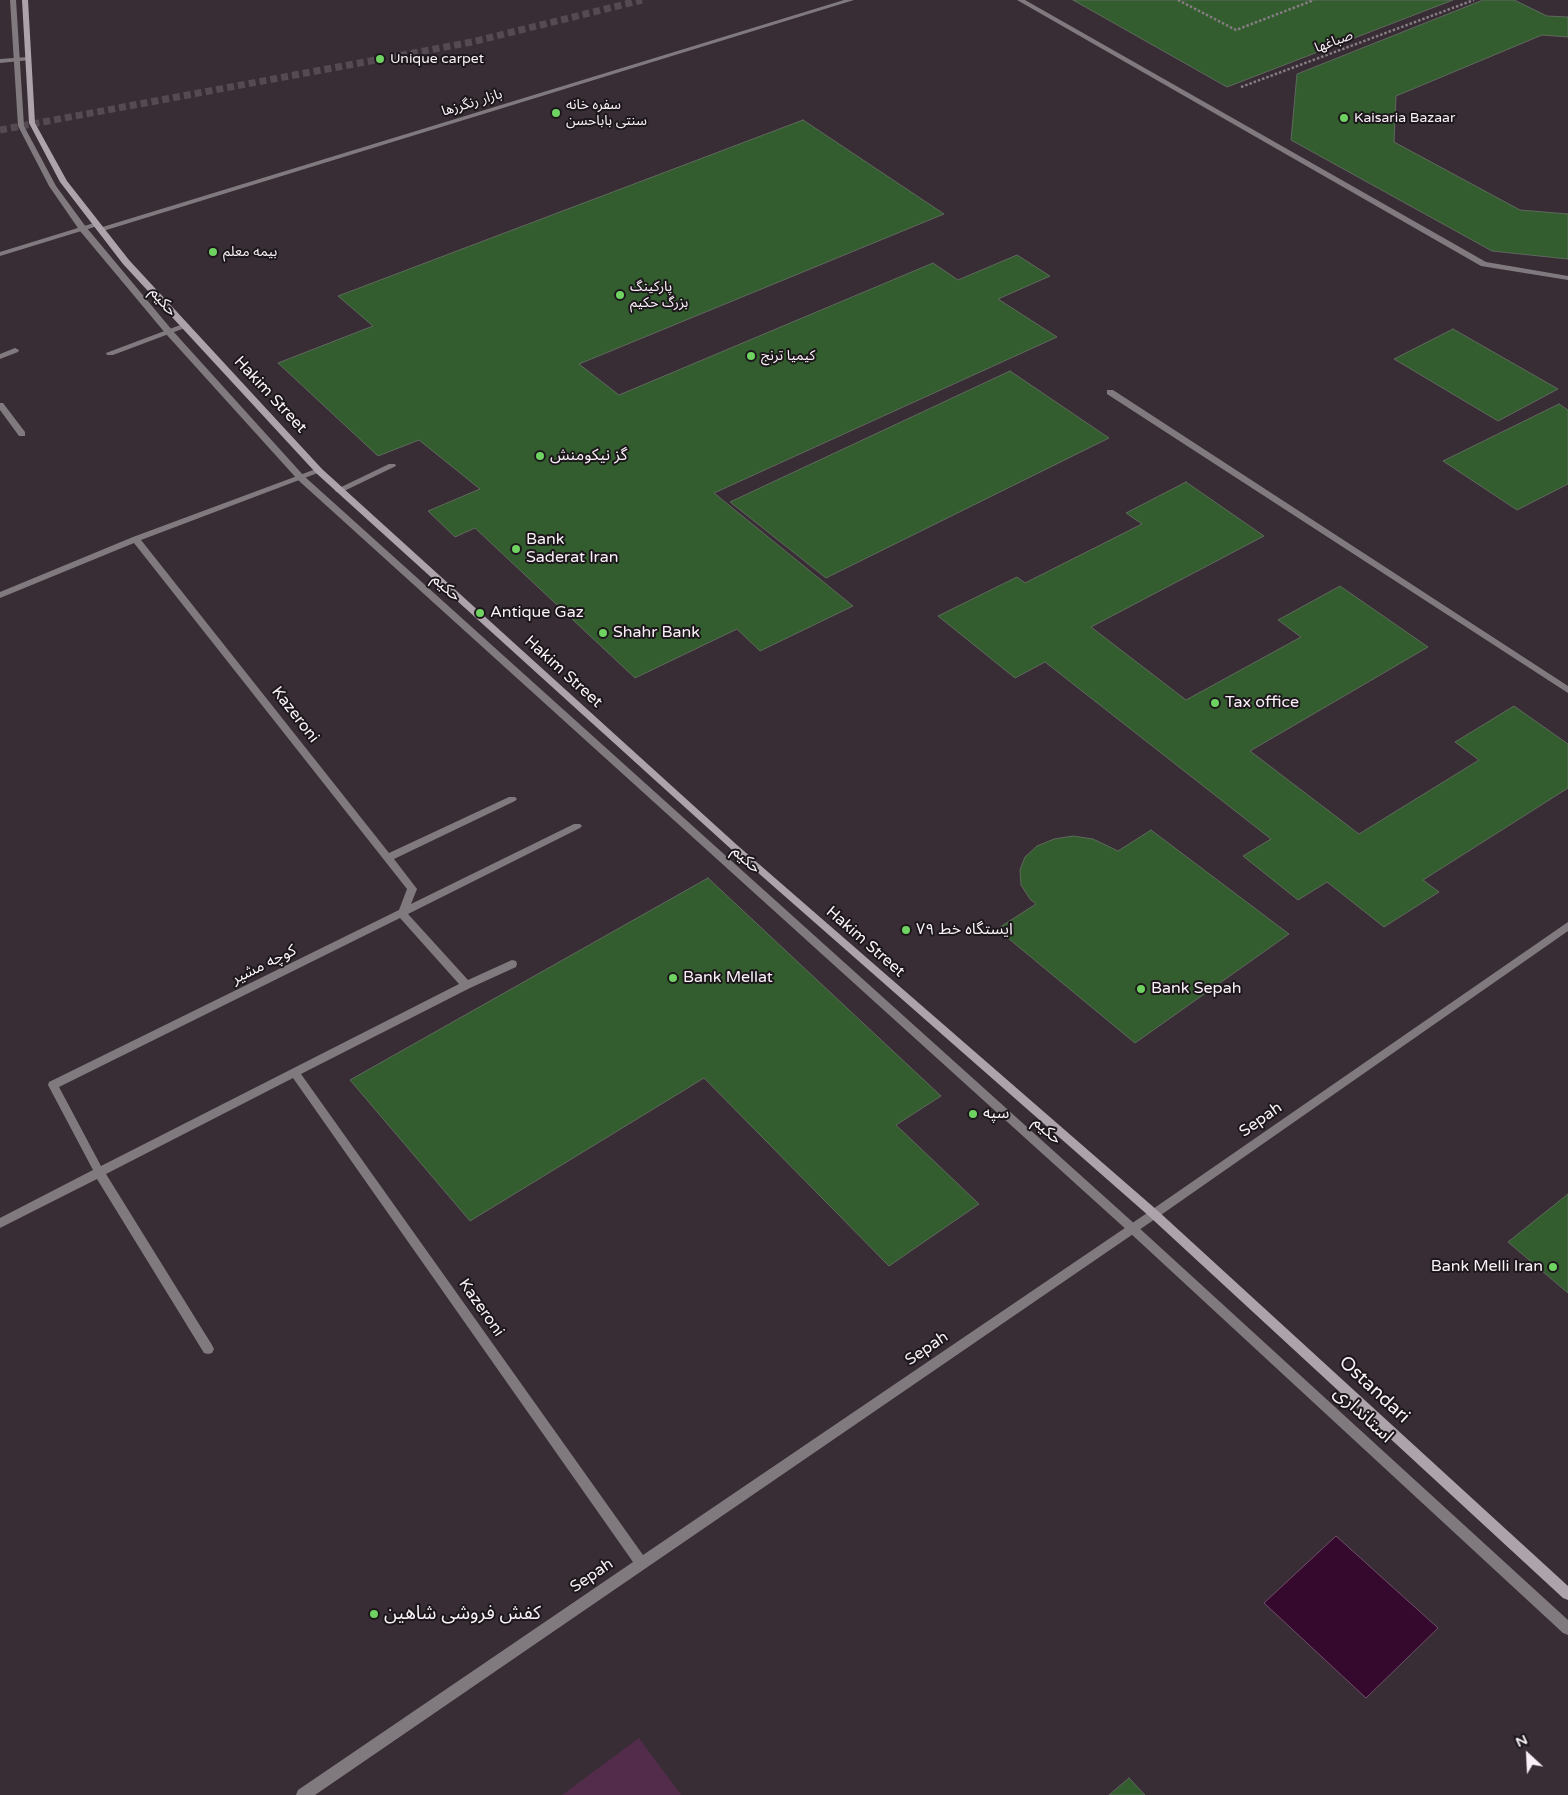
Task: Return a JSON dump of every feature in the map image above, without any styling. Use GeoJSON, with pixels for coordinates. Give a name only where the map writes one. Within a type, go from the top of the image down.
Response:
{"type":"FeatureCollection","features":[{"type":"Feature","properties":{"kind":"main road","name":"Hakim Street"},"geometry":{"type":"LineString","coordinates":[[25,0],[32,123],[64,182],[126,262],[319,471],[734,847],[1154,1214]]}},
{"type":"Feature","properties":{"kind":"main road","name":"Ostandari"},"geometry":{"type":"LineString","coordinates":[[1154,1214],[1568,1594]]}},
{"type":"Feature","properties":{"kind":"street","name":"حکیم"},"geometry":{"type":"LineString","coordinates":[[13,0],[21,126],[53,186],[82,229],[170,332],[301,478],[1133,1229]]}},
{"type":"Feature","properties":{"kind":"street","name":"بازار رنگرزها"},"geometry":{"type":"LineString","coordinates":[[0,254],[82,229],[98,227],[851,0]]}},
{"type":"Feature","properties":{"kind":"street"},"geometry":{"type":"LineString","coordinates":[[1020,0],[1484,264],[1568,278]]}},
{"type":"Feature","properties":{"kind":"street"},"geometry":{"type":"LineString","coordinates":[[0,61],[28,59]]}},
{"type":"Feature","properties":{"kind":"street"},"geometry":{"type":"LineString","coordinates":[[110,353],[186,326]]}},
{"type":"Feature","properties":{"kind":"street"},"geometry":{"type":"LineString","coordinates":[[0,357],[15,350]]}},
{"type":"Feature","properties":{"kind":"street"},"geometry":{"type":"LineString","coordinates":[[1110,392],[1568,690]]}},
{"type":"Feature","properties":{"kind":"street"},"geometry":{"type":"LineString","coordinates":[[0,405],[22,434]]}},
{"type":"Feature","properties":{"kind":"street"},"geometry":{"type":"LineString","coordinates":[[339,490],[392,466]]}},
{"type":"Feature","properties":{"kind":"street"},"geometry":{"type":"LineString","coordinates":[[0,595],[136,539],[319,471]]}},
{"type":"Feature","properties":{"kind":"street","name":"Kazeroni"},"geometry":{"type":"LineString","coordinates":[[136,539],[412,890],[402,914]]}},
{"type":"Feature","properties":{"kind":"street"},"geometry":{"type":"LineString","coordinates":[[388,858],[512,800]]}},
{"type":"Feature","properties":{"kind":"street","name":"كوچه مشير"},"geometry":{"type":"LineString","coordinates":[[99,1172],[53,1085],[577,826]]}},
{"type":"Feature","properties":{"kind":"street"},"geometry":{"type":"LineString","coordinates":[[402,914],[466,985]]}},
{"type":"Feature","properties":{"kind":"street","name":"Sepah"},"geometry":{"type":"LineString","coordinates":[[303,1795],[1133,1229],[1568,926]]}},
{"type":"Feature","properties":{"kind":"street"},"geometry":{"type":"LineString","coordinates":[[0,1223],[294,1072],[466,985],[512,964]]}},
{"type":"Feature","properties":{"kind":"street","name":"Kazeroni"},"geometry":{"type":"LineString","coordinates":[[294,1072],[641,1563]]}},
{"type":"Feature","properties":{"kind":"street"},"geometry":{"type":"LineString","coordinates":[[99,1172],[208,1349]]}},
{"type":"Feature","properties":{"kind":"street","name":"استانداری"},"geometry":{"type":"LineString","coordinates":[[1133,1229],[1568,1629]]}},
{"type":"Feature","properties":{"kind":"path"},"geometry":{"type":"LineString","coordinates":[[1178,0],[1236,30],[1314,0]]}},
{"type":"Feature","properties":{"kind":"path","name":"صباغها"},"geometry":{"type":"LineString","coordinates":[[1201,103],[1474,0]]}},
{"type":"Feature","properties":{"kind":"shaded area"},"geometry":{"type":"Polygon","coordinates":[[[1336,1536],[1438,1628],[1366,1698],[1264,1603],[1336,1536]]]}},
{"type":"Feature","properties":{"kind":"shaded area"},"geometry":{"type":"Polygon","coordinates":[[[639,1738],[681,1795],[562,1795],[639,1738]]]}},
{"type":"Feature","properties":{"kind":"building"},"geometry":{"type":"Polygon","coordinates":[[[1073,0],[1453,0],[1227,87],[1073,0]]]}},
{"type":"Feature","properties":{"kind":"building","name":"Kaisaria Bazaar"},"geometry":{"type":"Polygon","coordinates":[[[1483,0],[1514,0],[1547,16],[1568,17],[1568,37],[1542,35],[1396,96],[1394,142],[1520,210],[1568,214],[1568,259],[1492,251],[1291,140],[1297,74],[1483,0]]]}},
{"type":"Feature","properties":{"kind":"building"},"geometry":{"type":"Polygon","coordinates":[[[803,120],[944,214],[579,364],[619,395],[933,263],[958,280],[1017,255],[1050,276],[998,299],[1057,337],[714,493],[853,606],[760,651],[737,629],[635,678],[475,528],[455,537],[428,511],[480,489],[419,440],[378,456],[278,363],[373,326],[338,296],[803,120]]]}},
{"type":"Feature","properties":{"kind":"building"},"geometry":{"type":"Polygon","coordinates":[[[1453,329],[1558,389],[1498,421],[1394,359],[1453,329]]]}},
{"type":"Feature","properties":{"kind":"building"},"geometry":{"type":"Polygon","coordinates":[[[1010,371],[1109,438],[826,578],[730,502],[1010,371]]]}},
{"type":"Feature","properties":{"kind":"building"},"geometry":{"type":"Polygon","coordinates":[[[1559,404],[1568,410],[1568,484],[1517,510],[1443,461],[1559,404]]]}},
{"type":"Feature","properties":{"kind":"building","name":"Tax office"},"geometry":{"type":"Polygon","coordinates":[[[1186,482],[1264,536],[1091,627],[1186,700],[1301,637],[1278,620],[1340,586],[1428,647],[1250,751],[1359,834],[1479,760],[1455,742],[1514,706],[1568,744],[1568,788],[1423,880],[1439,892],[1384,927],[1327,882],[1298,900],[1243,856],[1271,839],[1045,662],[1015,678],[938,616],[1017,577],[1025,583],[1142,524],[1126,513],[1186,482]]]}},
{"type":"Feature","properties":{"kind":"building","name":"Bank Sepah"},"geometry":{"type":"Polygon","coordinates":[[[1151,830],[1289,934],[1135,1043],[997,929],[1036,904],[1030,899],[1021,885],[1020,870],[1025,857],[1037,846],[1054,839],[1073,836],[1093,839],[1118,851],[1151,830]]]}},
{"type":"Feature","properties":{"kind":"building","name":"Bank Mellat"},"geometry":{"type":"Polygon","coordinates":[[[708,878],[941,1096],[896,1125],[979,1204],[889,1266],[704,1078],[470,1221],[350,1080],[708,878]]]}},
{"type":"Feature","properties":{"kind":"building","name":"Bank Melli Iran"},"geometry":{"type":"Polygon","coordinates":[[[1568,1194],[1568,1293],[1508,1242],[1568,1194]]]}},
{"type":"Feature","properties":{"kind":"building"},"geometry":{"type":"Polygon","coordinates":[[[1129,1778],[1145,1795],[1109,1795],[1129,1778]]]}},
{"type":"Feature","properties":{"kind":"tunnel"},"geometry":{"type":"LineString","coordinates":[[0,130],[472,42],[642,0]]}},
{"type":"Feature","properties":{"kind":"place","name":"Unique carpet"},"geometry":{"type":"Point","coordinates":[380,59]}},
{"type":"Feature","properties":{"kind":"place","name":"سفره خانه سنتی باباحسن"},"geometry":{"type":"Point","coordinates":[556,113]}},
{"type":"Feature","properties":{"kind":"place","name":"Kaisaria Bazaar"},"geometry":{"type":"Point","coordinates":[1344,118]}},
{"type":"Feature","properties":{"kind":"place","name":"بیمه معلم"},"geometry":{"type":"Point","coordinates":[213,252]}},
{"type":"Feature","properties":{"kind":"place","name":"پارکینگ بزرگ حکیم"},"geometry":{"type":"Point","coordinates":[620,295]}},
{"type":"Feature","properties":{"kind":"place","name":"کیمیا ترنج"},"geometry":{"type":"Point","coordinates":[751,356]}},
{"type":"Feature","properties":{"kind":"place","name":"گز نیکومنش"},"geometry":{"type":"Point","coordinates":[540,456]}},
{"type":"Feature","properties":{"kind":"place","name":"Bank Saderat Iran"},"geometry":{"type":"Point","coordinates":[516,549]}},
{"type":"Feature","properties":{"kind":"place","name":"Antique Gaz"},"geometry":{"type":"Point","coordinates":[480,613]}},
{"type":"Feature","properties":{"kind":"place","name":"Shahr Bank"},"geometry":{"type":"Point","coordinates":[603,633]}},
{"type":"Feature","properties":{"kind":"place","name":"Tax office"},"geometry":{"type":"Point","coordinates":[1215,703]}},
{"type":"Feature","properties":{"kind":"place","name":"ایستگاه خط ۷۹"},"geometry":{"type":"Point","coordinates":[906,930]}},
{"type":"Feature","properties":{"kind":"place","name":"Bank Mellat"},"geometry":{"type":"Point","coordinates":[673,978]}},
{"type":"Feature","properties":{"kind":"place","name":"Bank Sepah"},"geometry":{"type":"Point","coordinates":[1141,989]}},
{"type":"Feature","properties":{"kind":"place","name":"سپه"},"geometry":{"type":"Point","coordinates":[973,1114]}},
{"type":"Feature","properties":{"kind":"place","name":"Bank Melli Iran"},"geometry":{"type":"Point","coordinates":[1553,1267]}},
{"type":"Feature","properties":{"kind":"place","name":"کفش فروشی شاهین"},"geometry":{"type":"Point","coordinates":[374,1614]}}]}
